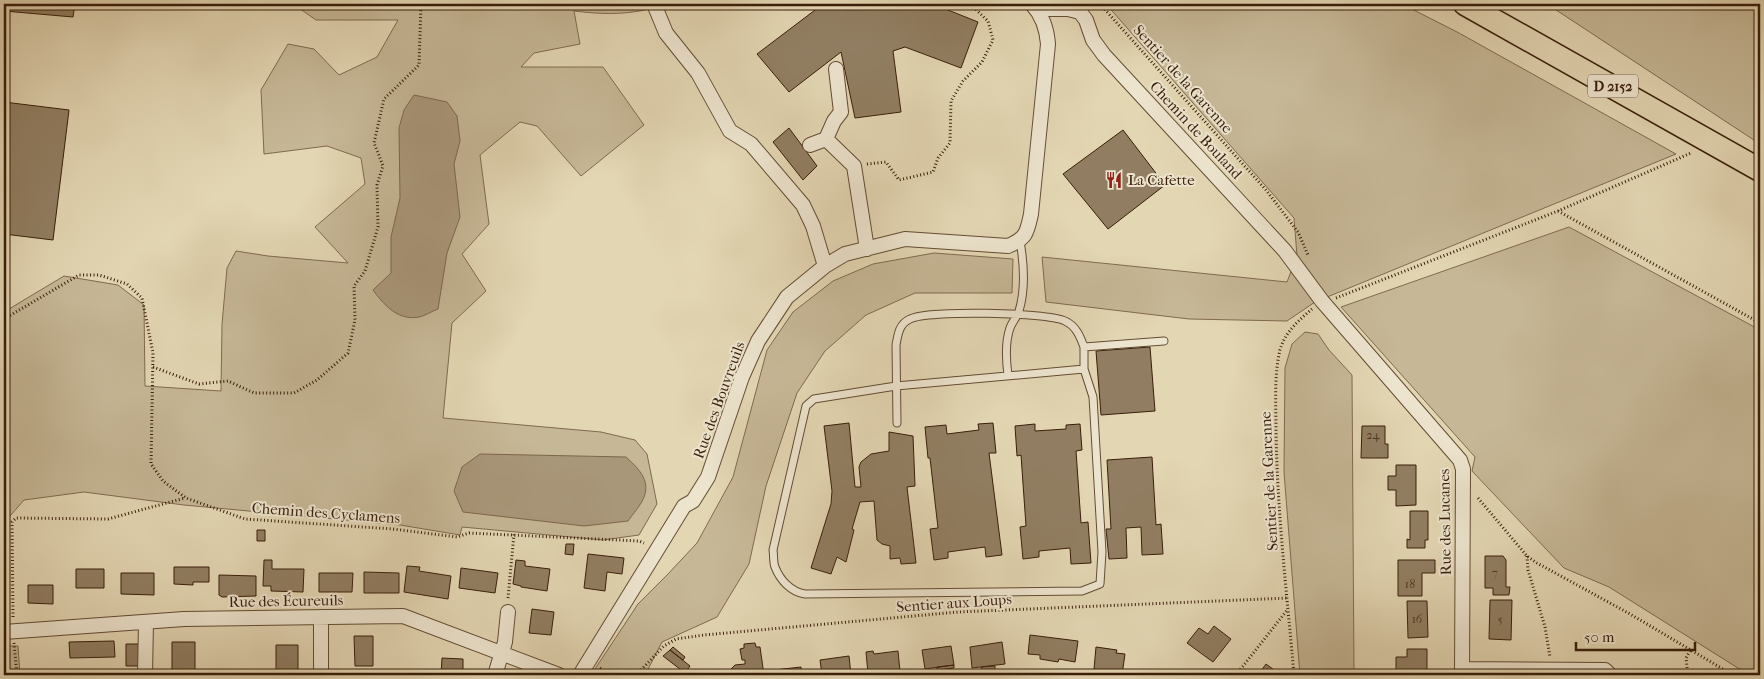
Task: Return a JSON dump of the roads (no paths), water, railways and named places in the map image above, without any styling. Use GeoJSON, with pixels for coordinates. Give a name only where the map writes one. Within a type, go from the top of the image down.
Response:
{"type":"FeatureCollection","features":[{"type":"Feature","properties":{"kind":"main road","name":"D 2152"},"geometry":{"type":"LineString","coordinates":[[1465,4],[1760,170]]}},
{"type":"Feature","properties":{"kind":"street"},"geometry":{"type":"LineString","coordinates":[[654,4],[666,33],[698,73],[730,131],[751,144],[803,205],[814,226],[825,266]]}},
{"type":"Feature","properties":{"kind":"street"},"geometry":{"type":"LineString","coordinates":[[1020,241],[1028,229],[1031,214],[1048,44],[1047,32],[1034,6]]}},
{"type":"Feature","properties":{"kind":"street","name":"Chemin de Bouland"},"geometry":{"type":"LineString","coordinates":[[1034,6],[1080,12],[1086,20],[1093,40],[1104,55],[1285,251],[1323,302]]}},
{"type":"Feature","properties":{"kind":"street"},"geometry":{"type":"LineString","coordinates":[[810,145],[826,140],[834,121],[841,112],[836,68]]}},
{"type":"Feature","properties":{"kind":"street"},"geometry":{"type":"LineString","coordinates":[[826,140],[854,166],[866,249]]}},
{"type":"Feature","properties":{"kind":"street","name":"Rue des Bouvreuils"},"geometry":{"type":"LineString","coordinates":[[580,675],[684,506],[693,501],[708,477],[742,377],[758,340],[787,297],[825,266],[845,254],[905,239],[1008,246],[1020,241]]}},
{"type":"Feature","properties":{"kind":"street","name":"Rue des Lucanes"},"geometry":{"type":"LineString","coordinates":[[1323,302],[1460,460],[1463,470],[1462,672]]}},
{"type":"Feature","properties":{"kind":"street"},"geometry":{"type":"LineString","coordinates":[[495,675],[505,642],[508,612]]}},
{"type":"Feature","properties":{"kind":"street","name":"Rue des Écureuils"},"geometry":{"type":"LineString","coordinates":[[9,632],[184,620],[403,616],[559,675]]}},
{"type":"Feature","properties":{"kind":"street"},"geometry":{"type":"LineString","coordinates":[[321,617],[321,675]]}},
{"type":"Feature","properties":{"kind":"street"},"geometry":{"type":"LineString","coordinates":[[145,675],[146,622]]}},
{"type":"Feature","properties":{"kind":"street"},"geometry":{"type":"LineString","coordinates":[[1462,672],[1605,670],[1610,675]]}},
{"type":"Feature","properties":{"kind":"lane"},"geometry":{"type":"LineString","coordinates":[[1008,375],[1006,359],[1010,328],[1019,313],[1022,300],[1024,264],[1020,241]]}},
{"type":"Feature","properties":{"kind":"lane"},"geometry":{"type":"LineString","coordinates":[[897,424],[896,386],[898,334],[901,326],[909,319],[918,316],[946,314],[1019,313],[1063,320],[1078,331],[1084,347],[1084,369],[1093,397],[1102,552],[1100,584],[1082,591],[805,594],[796,592],[783,580],[774,566],[774,550],[806,406],[814,400],[896,386],[1084,369]]}},
{"type":"Feature","properties":{"kind":"lane"},"geometry":{"type":"LineString","coordinates":[[1084,347],[1164,341]]}},
{"type":"Feature","properties":{"kind":"place","name":"La Cafette"},"geometry":{"type":"Point","coordinates":[1114,180]}}]}
